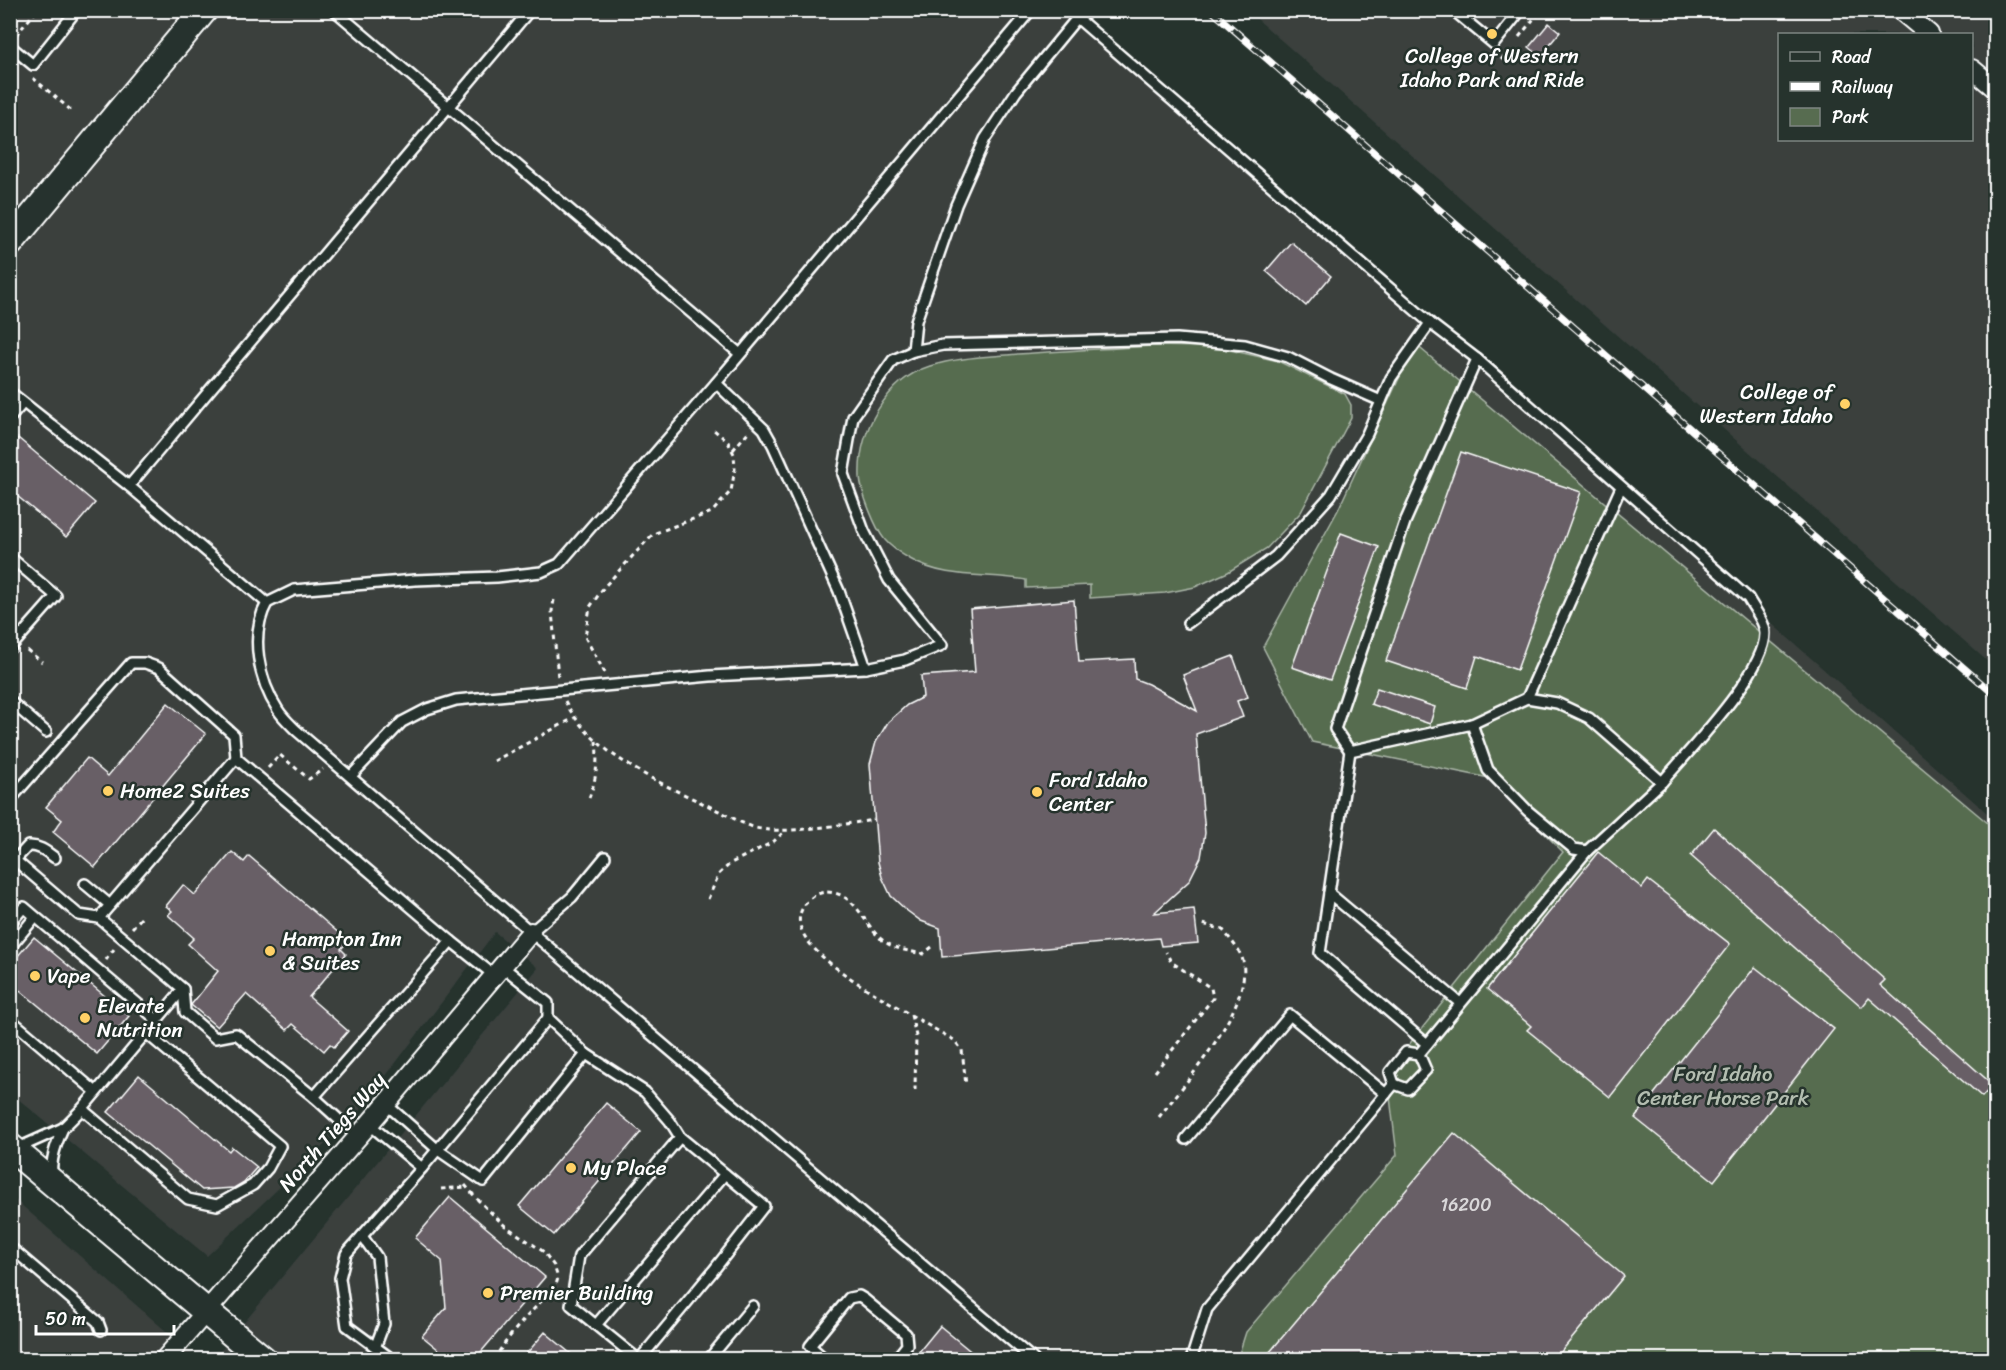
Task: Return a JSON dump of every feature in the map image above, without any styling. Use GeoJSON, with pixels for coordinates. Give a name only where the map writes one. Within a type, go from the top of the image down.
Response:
{"type":"FeatureCollection","features":[{"type":"Feature","properties":{"kind":"main road"},"geometry":{"type":"LineString","coordinates":[[10,243],[204,10]]}},
{"type":"Feature","properties":{"kind":"main road"},"geometry":{"type":"LineString","coordinates":[[12,1149],[264,1359]]}},
{"type":"Feature","properties":{"kind":"street"},"geometry":{"type":"LineString","coordinates":[[1900,10],[1928,33]]}},
{"type":"Feature","properties":{"kind":"street"},"geometry":{"type":"LineString","coordinates":[[1973,71],[1995,89]]}},
{"type":"Feature","properties":{"kind":"street","name":"North Tiegs Way"},"geometry":{"type":"LineString","coordinates":[[164,1359],[363,1131],[531,932]]}},
{"type":"Feature","properties":{"kind":"lane"},"geometry":{"type":"LineString","coordinates":[[334,10],[740,354]]}},
{"type":"Feature","properties":{"kind":"lane"},"geometry":{"type":"LineString","coordinates":[[129,486],[530,10]]}},
{"type":"Feature","properties":{"kind":"lane"},"geometry":{"type":"LineString","coordinates":[[1031,10],[559,564],[541,572],[497,577],[415,580],[294,590],[267,603],[260,615],[258,654],[266,688],[279,712],[297,731],[1034,1359]]}},
{"type":"Feature","properties":{"kind":"lane"},"geometry":{"type":"LineString","coordinates":[[1068,10],[1430,323],[1477,360],[1748,598],[1764,627],[1764,645],[1742,688],[1662,782],[1587,851],[1419,1054]]}},
{"type":"Feature","properties":{"kind":"lane"},"geometry":{"type":"LineString","coordinates":[[1453,10],[1494,44],[1521,10]]}},
{"type":"Feature","properties":{"kind":"lane"},"geometry":{"type":"LineString","coordinates":[[10,46],[33,64],[72,16]]}},
{"type":"Feature","properties":{"kind":"lane"},"geometry":{"type":"LineString","coordinates":[[913,351],[916,321],[956,205],[985,139],[1016,92],[1077,18]]}},
{"type":"Feature","properties":{"kind":"lane"},"geometry":{"type":"LineString","coordinates":[[1188,623],[1276,556],[1331,495],[1367,434],[1391,378],[1430,323]]}},
{"type":"Feature","properties":{"kind":"lane"},"geometry":{"type":"LineString","coordinates":[[351,776],[402,722],[427,709],[456,700],[710,676],[866,668],[904,660],[942,645],[889,580],[864,531],[843,474],[853,417],[893,360],[913,351],[943,345],[1177,339],[1245,345],[1288,357],[1381,401]]}},
{"type":"Feature","properties":{"kind":"lane"},"geometry":{"type":"LineString","coordinates":[[1427,1044],[1320,953],[1350,751],[1335,729],[1405,522],[1477,360]]}},
{"type":"Feature","properties":{"kind":"lane"},"geometry":{"type":"LineString","coordinates":[[716,382],[764,429],[773,445],[839,591],[866,668]]}},
{"type":"Feature","properties":{"kind":"lane"},"geometry":{"type":"LineString","coordinates":[[10,392],[129,486],[267,603]]}},
{"type":"Feature","properties":{"kind":"lane"},"geometry":{"type":"LineString","coordinates":[[10,418],[23,403]]}},
{"type":"Feature","properties":{"kind":"lane"},"geometry":{"type":"LineString","coordinates":[[1527,698],[1621,487]]}},
{"type":"Feature","properties":{"kind":"lane"},"geometry":{"type":"LineString","coordinates":[[10,556],[56,596],[13,645]]}},
{"type":"Feature","properties":{"kind":"lane"},"geometry":{"type":"LineString","coordinates":[[10,800],[131,663],[145,663],[159,668],[234,735],[236,758],[451,941],[548,1003],[548,1018],[438,1150],[346,1254],[340,1278],[347,1326],[393,1359]]}},
{"type":"Feature","properties":{"kind":"lane"},"geometry":{"type":"LineString","coordinates":[[1350,751],[1472,724],[1527,698],[1557,703],[1589,718],[1662,782]]}},
{"type":"Feature","properties":{"kind":"lane"},"geometry":{"type":"LineString","coordinates":[[10,701],[46,732]]}},
{"type":"Feature","properties":{"kind":"lane"},"geometry":{"type":"LineString","coordinates":[[1472,724],[1488,771],[1528,812],[1574,849],[1587,851]]}},
{"type":"Feature","properties":{"kind":"lane"},"geometry":{"type":"LineString","coordinates":[[99,918],[236,758]]}},
{"type":"Feature","properties":{"kind":"lane"},"geometry":{"type":"LineString","coordinates":[[55,858],[34,846],[28,846],[13,858],[79,915],[99,918],[183,989],[185,1012],[215,1038],[236,1034],[314,1098],[422,1168]]}},
{"type":"Feature","properties":{"kind":"lane"},"geometry":{"type":"LineString","coordinates":[[531,932],[572,897],[605,857]]}},
{"type":"Feature","properties":{"kind":"lane"},"geometry":{"type":"LineString","coordinates":[[85,884],[110,905]]}},
{"type":"Feature","properties":{"kind":"lane"},"geometry":{"type":"LineString","coordinates":[[1329,893],[1460,1003]]}},
{"type":"Feature","properties":{"kind":"lane"},"geometry":{"type":"LineString","coordinates":[[10,922],[24,907],[157,1020]]}},
{"type":"Feature","properties":{"kind":"lane"},"geometry":{"type":"LineString","coordinates":[[10,947],[35,917]]}},
{"type":"Feature","properties":{"kind":"lane"},"geometry":{"type":"LineString","coordinates":[[314,1098],[451,941]]}},
{"type":"Feature","properties":{"kind":"lane"},"geometry":{"type":"LineString","coordinates":[[52,1182],[51,1168],[55,1146],[63,1128],[183,989]]}},
{"type":"Feature","properties":{"kind":"lane"},"geometry":{"type":"LineString","coordinates":[[1186,1139],[1290,1015],[1386,1094]]}},
{"type":"Feature","properties":{"kind":"lane"},"geometry":{"type":"LineString","coordinates":[[548,1018],[586,1054],[645,1092],[670,1121],[680,1137],[764,1206],[639,1359],[571,1305],[579,1256],[680,1137]]}},
{"type":"Feature","properties":{"kind":"lane"},"geometry":{"type":"LineString","coordinates":[[10,1019],[96,1092]]}},
{"type":"Feature","properties":{"kind":"lane"},"geometry":{"type":"LineString","coordinates":[[82,1108],[188,1199],[217,1205],[253,1185],[268,1168],[280,1146],[146,1033]]}},
{"type":"Feature","properties":{"kind":"lane"},"geometry":{"type":"LineString","coordinates":[[1394,1084],[1390,1072],[1406,1052],[1419,1054]]}},
{"type":"Feature","properties":{"kind":"lane"},"geometry":{"type":"LineString","coordinates":[[386,1104],[438,1150],[483,1181],[586,1054]]}},
{"type":"Feature","properties":{"kind":"lane"},"geometry":{"type":"LineString","coordinates":[[1394,1084],[1408,1089],[1426,1070],[1419,1054]]}},
{"type":"Feature","properties":{"kind":"lane"},"geometry":{"type":"LineString","coordinates":[[1191,1359],[1207,1309],[1394,1084]]}},
{"type":"Feature","properties":{"kind":"lane"},"geometry":{"type":"LineString","coordinates":[[12,1149],[63,1128]]}},
{"type":"Feature","properties":{"kind":"lane"},"geometry":{"type":"LineString","coordinates":[[596,1325],[725,1174]]}},
{"type":"Feature","properties":{"kind":"lane"},"geometry":{"type":"LineString","coordinates":[[362,1236],[377,1257],[384,1324],[376,1345]]}},
{"type":"Feature","properties":{"kind":"lane"},"geometry":{"type":"LineString","coordinates":[[10,1247],[98,1322],[100,1330]]}},
{"type":"Feature","properties":{"kind":"lane"},"geometry":{"type":"LineString","coordinates":[[825,1359],[810,1346],[849,1298],[854,1296],[864,1299],[906,1334],[907,1345],[895,1359]]}},
{"type":"Feature","properties":{"kind":"lane"},"geometry":{"type":"LineString","coordinates":[[708,1359],[753,1306]]}},
{"type":"Feature","properties":{"kind":"path"},"geometry":{"type":"LineString","coordinates":[[10,41],[37,10]]}},
{"type":"Feature","properties":{"kind":"path"},"geometry":{"type":"LineString","coordinates":[[1514,43],[1541,10]]}},
{"type":"Feature","properties":{"kind":"path"},"geometry":{"type":"LineString","coordinates":[[1501,60],[1508,52]]}},
{"type":"Feature","properties":{"kind":"path"},"geometry":{"type":"LineString","coordinates":[[28,75],[73,112]]}},
{"type":"Feature","properties":{"kind":"path"},"geometry":{"type":"LineString","coordinates":[[733,451],[757,422]]}},
{"type":"Feature","properties":{"kind":"path"},"geometry":{"type":"LineString","coordinates":[[612,685],[585,637],[590,607],[604,587],[653,534],[712,512],[731,490],[735,470],[733,451],[728,442],[713,429]]}},
{"type":"Feature","properties":{"kind":"path"},"geometry":{"type":"LineString","coordinates":[[554,600],[552,611],[559,690],[574,718],[603,747],[665,786],[756,828],[796,830],[875,820]]}},
{"type":"Feature","properties":{"kind":"path"},"geometry":{"type":"LineString","coordinates":[[13,645],[42,662]]}},
{"type":"Feature","properties":{"kind":"path"},"geometry":{"type":"LineString","coordinates":[[494,761],[574,718]]}},
{"type":"Feature","properties":{"kind":"path"},"geometry":{"type":"LineString","coordinates":[[589,798],[598,763],[596,740]]}},
{"type":"Feature","properties":{"kind":"path"},"geometry":{"type":"LineString","coordinates":[[268,768],[280,755],[309,779],[333,761]]}},
{"type":"Feature","properties":{"kind":"path"},"geometry":{"type":"LineString","coordinates":[[708,899],[719,874],[731,863],[773,842],[786,830]]}},
{"type":"Feature","properties":{"kind":"path"},"geometry":{"type":"LineString","coordinates":[[932,947],[923,954],[900,950],[882,940],[854,903],[842,896],[827,892],[816,895],[808,900],[800,911],[799,924],[810,945],[838,971],[954,1040],[962,1050],[966,1085]]}},
{"type":"Feature","properties":{"kind":"path"},"geometry":{"type":"LineString","coordinates":[[132,928],[143,916]]}},
{"type":"Feature","properties":{"kind":"path"},"geometry":{"type":"LineString","coordinates":[[1159,1117],[1215,1044],[1243,986],[1243,959],[1223,930],[1203,924]]}},
{"type":"Feature","properties":{"kind":"path"},"geometry":{"type":"LineString","coordinates":[[105,960],[118,946]]}},
{"type":"Feature","properties":{"kind":"path"},"geometry":{"type":"LineString","coordinates":[[1155,1072],[1213,998],[1211,988],[1171,962],[1166,952]]}},
{"type":"Feature","properties":{"kind":"path"},"geometry":{"type":"LineString","coordinates":[[911,1015],[916,1036],[915,1089]]}},
{"type":"Feature","properties":{"kind":"path"},"geometry":{"type":"LineString","coordinates":[[465,1169],[465,1187],[504,1226],[544,1252],[554,1266],[558,1278],[556,1285],[502,1344],[494,1359]]}},
{"type":"Feature","properties":{"kind":"path"},"geometry":{"type":"LineString","coordinates":[[441,1189],[465,1187]]}},
{"type":"Feature","properties":{"kind":"shaded area"},"geometry":{"type":"Polygon","coordinates":[[[10,11],[1075,11],[1995,820],[1995,1241],[1897,1359],[214,1359],[538,968],[495,932],[357,1114],[207,1256],[11,1093],[10,11]]]}},
{"type":"Feature","properties":{"kind":"shaded area","name":"College of Western Idaho"},"geometry":{"type":"Polygon","coordinates":[[[1248,11],[1995,11],[1995,668],[1248,11]]]}},
{"type":"Feature","properties":{"kind":"shaded area"},"geometry":{"type":"Polygon","coordinates":[[[11,1196],[198,1359],[11,1359],[11,1196]]]}},
{"type":"Feature","properties":{"kind":"green space","name":"Ford Idaho Center Horse Park"},"geometry":{"type":"Polygon","coordinates":[[[1415,344],[1995,829],[1995,1359],[1237,1360],[1246,1332],[1397,1155],[1387,1072],[1563,852],[1489,778],[1312,742],[1263,647],[1338,510],[1415,344]]]}},
{"type":"Feature","properties":{"kind":"green space"},"geometry":{"type":"Polygon","coordinates":[[[1152,346],[1217,347],[1278,361],[1345,394],[1351,405],[1351,418],[1301,512],[1267,548],[1228,572],[1195,587],[1165,593],[1090,598],[1090,585],[1026,588],[1026,580],[952,573],[923,566],[885,540],[873,519],[863,491],[860,477],[861,460],[864,443],[878,410],[900,383],[914,373],[939,363],[978,357],[1152,346]]]}},
{"type":"Feature","properties":{"kind":"building"},"geometry":{"type":"Polygon","coordinates":[[[1549,23],[1560,32],[1540,56],[1529,47],[1549,23]]]}},
{"type":"Feature","properties":{"kind":"building"},"geometry":{"type":"Polygon","coordinates":[[[1291,242],[1331,276],[1306,306],[1266,271],[1291,242]]]}},
{"type":"Feature","properties":{"kind":"building"},"geometry":{"type":"Polygon","coordinates":[[[18,438],[95,503],[66,537],[10,490],[10,447],[18,438]]]}},
{"type":"Feature","properties":{"kind":"building"},"geometry":{"type":"Polygon","coordinates":[[[1461,452],[1581,492],[1517,670],[1477,656],[1467,688],[1386,661],[1461,452]]]}},
{"type":"Feature","properties":{"kind":"building"},"geometry":{"type":"Polygon","coordinates":[[[1341,533],[1379,547],[1330,680],[1292,667],[1341,533]]]}},
{"type":"Feature","properties":{"kind":"building","name":"Ford Idaho Center"},"geometry":{"type":"Polygon","coordinates":[[[1074,600],[1079,662],[1134,659],[1135,679],[1197,711],[1183,675],[1233,656],[1248,697],[1237,701],[1243,717],[1196,734],[1205,833],[1201,857],[1189,881],[1154,913],[1194,909],[1198,943],[1161,946],[1159,938],[942,957],[940,928],[921,921],[906,910],[891,896],[882,877],[878,862],[870,764],[876,742],[888,722],[907,705],[923,697],[921,676],[975,672],[970,609],[1074,600]]]}},
{"type":"Feature","properties":{"kind":"building"},"geometry":{"type":"Polygon","coordinates":[[[1377,688],[1435,707],[1430,724],[1371,704],[1377,688]]]}},
{"type":"Feature","properties":{"kind":"building","name":"Home2 Suites"},"geometry":{"type":"Polygon","coordinates":[[[168,703],[206,734],[95,867],[53,832],[62,820],[46,807],[87,758],[108,776],[168,703]]]}},
{"type":"Feature","properties":{"kind":"building"},"geometry":{"type":"Polygon","coordinates":[[[1714,828],[1885,980],[1880,985],[1993,1085],[1982,1097],[1869,998],[1862,1007],[1691,856],[1714,828]]]}},
{"type":"Feature","properties":{"kind":"building","name":"Hampton Inn & Suites"},"geometry":{"type":"Polygon","coordinates":[[[232,852],[244,862],[249,856],[348,941],[341,949],[346,954],[309,997],[348,1031],[334,1047],[330,1044],[324,1051],[293,1024],[287,1030],[246,994],[217,1027],[191,1005],[218,971],[188,944],[194,938],[168,915],[172,911],[166,906],[183,885],[195,895],[232,852]]]}},
{"type":"Feature","properties":{"kind":"building"},"geometry":{"type":"Polygon","coordinates":[[[1598,852],[1642,888],[1648,880],[1730,944],[1610,1097],[1527,1030],[1531,1026],[1487,989],[1598,852]]]}},
{"type":"Feature","properties":{"kind":"building"},"geometry":{"type":"Polygon","coordinates":[[[34,937],[129,1016],[97,1054],[10,982],[10,965],[34,937]]]}},
{"type":"Feature","properties":{"kind":"building"},"geometry":{"type":"Polygon","coordinates":[[[1755,967],[1834,1029],[1714,1181],[1635,1118],[1755,967]]]}},
{"type":"Feature","properties":{"kind":"building"},"geometry":{"type":"Polygon","coordinates":[[[139,1075],[229,1151],[232,1147],[257,1167],[244,1182],[234,1188],[202,1190],[108,1112],[139,1075]]]}},
{"type":"Feature","properties":{"kind":"building"},"geometry":{"type":"Polygon","coordinates":[[[606,1103],[641,1132],[554,1235],[519,1206],[606,1103]]]}},
{"type":"Feature","properties":{"kind":"building"},"geometry":{"type":"Polygon","coordinates":[[[1454,1133],[1624,1276],[1555,1359],[1264,1359],[1454,1133]]]}},
{"type":"Feature","properties":{"kind":"building","name":"Premier Building"},"geometry":{"type":"Polygon","coordinates":[[[450,1197],[545,1277],[475,1359],[450,1359],[422,1336],[446,1308],[442,1261],[415,1238],[450,1197]]]}},
{"type":"Feature","properties":{"kind":"building"},"geometry":{"type":"Polygon","coordinates":[[[940,1326],[980,1359],[913,1359],[940,1326]]]}},
{"type":"Feature","properties":{"kind":"building"},"geometry":{"type":"Polygon","coordinates":[[[545,1332],[577,1359],[522,1359],[545,1332]]]}},
{"type":"Feature","properties":{"kind":"railway"},"geometry":{"type":"LineString","coordinates":[[1211,10],[1996,696]]}},
{"type":"Feature","properties":{"kind":"place","name":"College of Western Idaho Park and Ride"},"geometry":{"type":"Point","coordinates":[1492,34]}},
{"type":"Feature","properties":{"kind":"place","name":"College of Western Idaho"},"geometry":{"type":"Point","coordinates":[1845,404]}},
{"type":"Feature","properties":{"kind":"place","name":"Home2 Suites"},"geometry":{"type":"Point","coordinates":[108,791]}},
{"type":"Feature","properties":{"kind":"place","name":"Ford Idaho Center"},"geometry":{"type":"Point","coordinates":[1037,792]}},
{"type":"Feature","properties":{"kind":"place","name":"Hampton Inn & Suites"},"geometry":{"type":"Point","coordinates":[270,951]}},
{"type":"Feature","properties":{"kind":"place","name":"Vape"},"geometry":{"type":"Point","coordinates":[35,976]}},
{"type":"Feature","properties":{"kind":"place","name":"Elevate Nutrition"},"geometry":{"type":"Point","coordinates":[85,1018]}},
{"type":"Feature","properties":{"kind":"place","name":"My Place"},"geometry":{"type":"Point","coordinates":[571,1168]}},
{"type":"Feature","properties":{"kind":"place","name":"Premier Building"},"geometry":{"type":"Point","coordinates":[488,1293]}}]}
